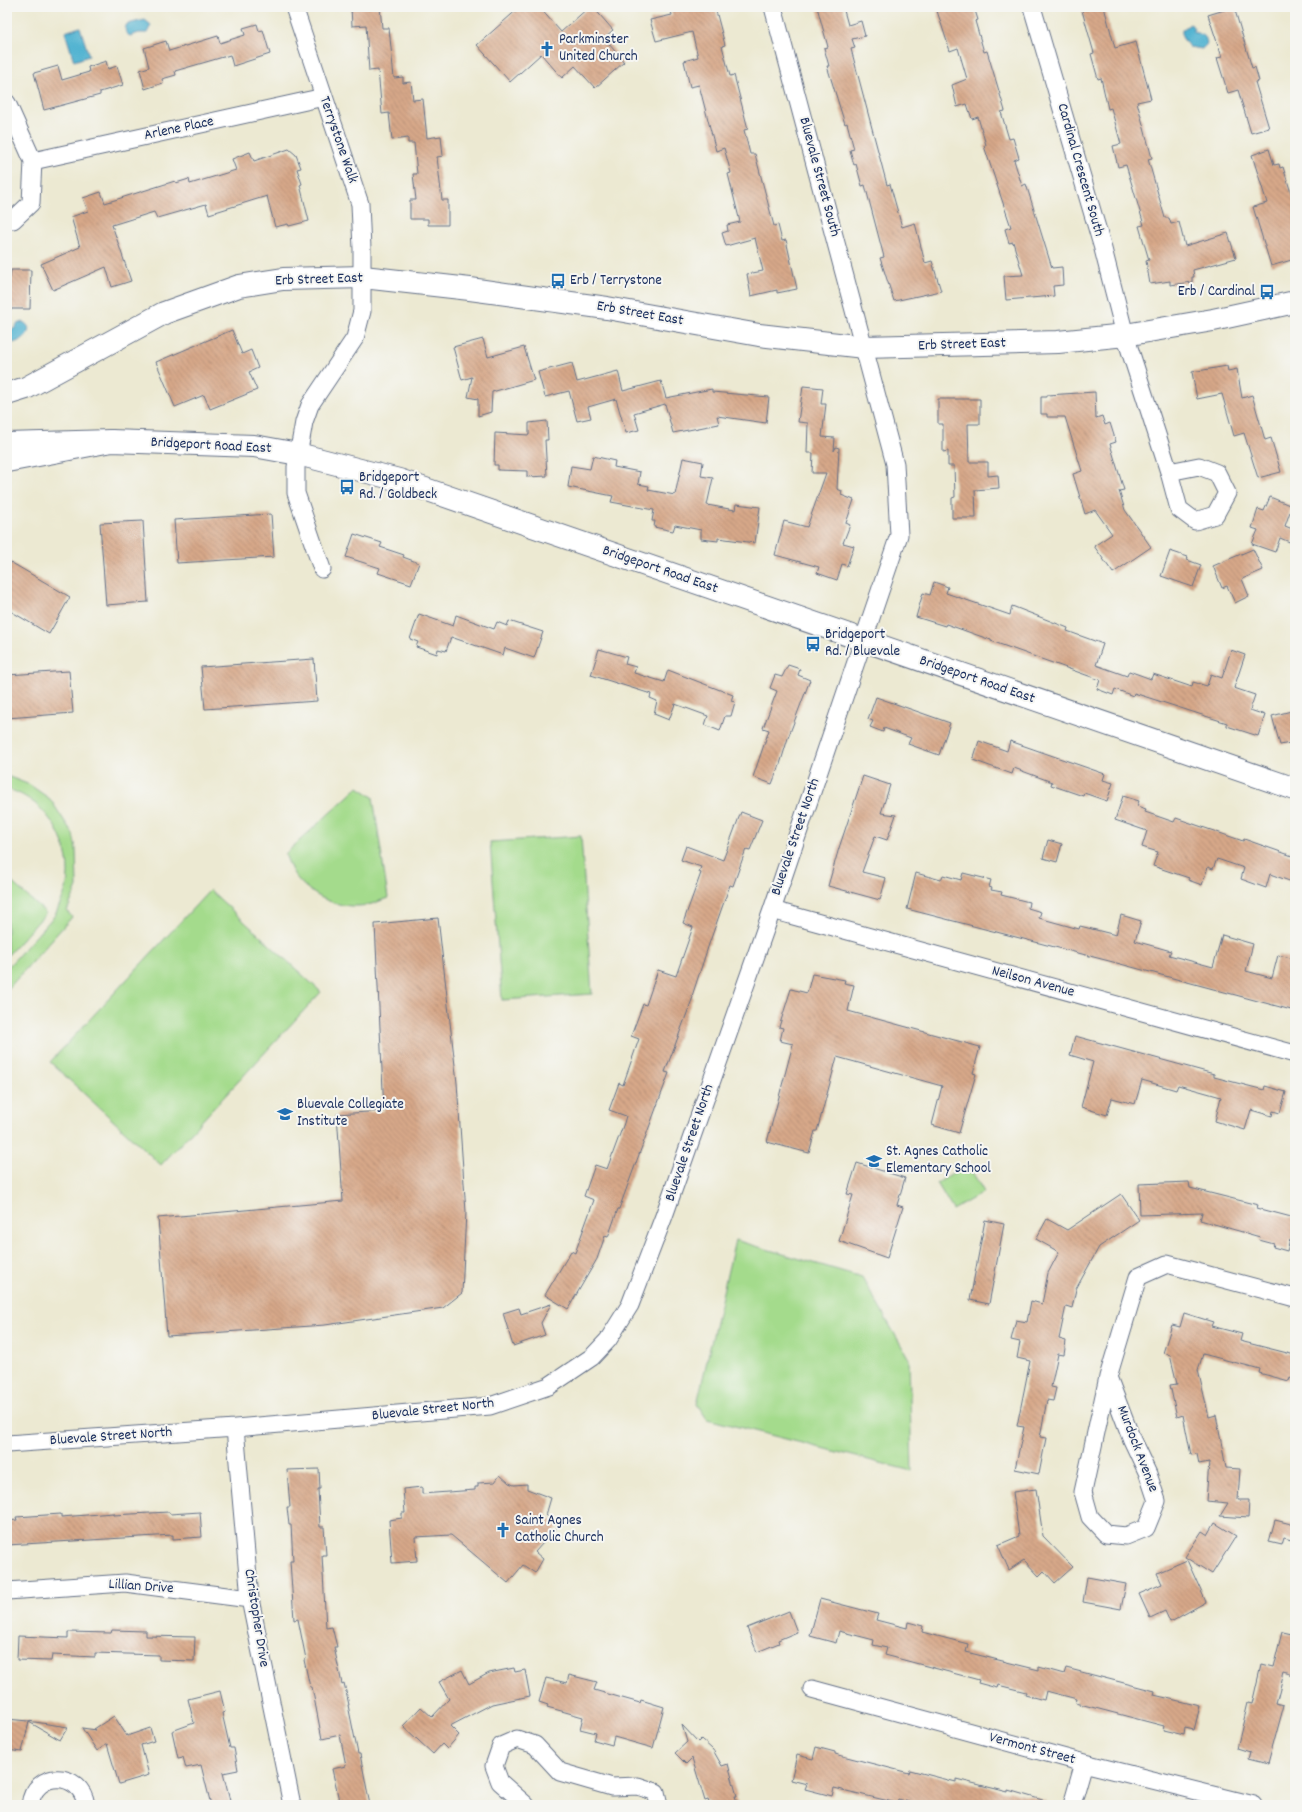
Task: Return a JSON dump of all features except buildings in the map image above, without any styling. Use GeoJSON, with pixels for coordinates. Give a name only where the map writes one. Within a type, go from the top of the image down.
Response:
{"type":"FeatureCollection","features":[{"type":"Feature","properties":{"kind":"main road","name":"Erb Street East"},"geometry":{"type":"LineString","coordinates":[[7,394],[26,388],[164,313],[239,286],[283,279],[364,277],[470,289],[607,308],[759,335],[864,346],[1058,342],[1125,335],[1213,320],[1295,302]]}},
{"type":"Feature","properties":{"kind":"main road","name":"Bridgeport Road East"},"geometry":{"type":"LineString","coordinates":[[7,444],[111,441],[254,446],[298,454],[399,480],[1295,789]]}},
{"type":"Feature","properties":{"kind":"main road"},"geometry":{"type":"LineString","coordinates":[[7,461],[111,441]]}},
{"type":"Feature","properties":{"kind":"street","name":"Terrystone Walk"},"geometry":{"type":"LineString","coordinates":[[294,7],[360,204],[364,277],[362,310],[355,338],[310,405],[304,422],[298,454],[296,493],[322,569]]}},
{"type":"Feature","properties":{"kind":"street","name":"Bluevale Street South"},"geometry":{"type":"LineString","coordinates":[[773,7],[864,346]]}},
{"type":"Feature","properties":{"kind":"street","name":"Cardinal Crescent South"},"geometry":{"type":"LineString","coordinates":[[1032,7],[1102,245],[1125,335],[1169,472]]}},
{"type":"Feature","properties":{"kind":"street","name":"Arlene Place"},"geometry":{"type":"LineString","coordinates":[[33,161],[324,97]]}},
{"type":"Feature","properties":{"kind":"street"},"geometry":{"type":"LineString","coordinates":[[7,103],[33,161],[32,203],[13,220],[7,216]]}},
{"type":"Feature","properties":{"kind":"street","name":"Bluevale Street North"},"geometry":{"type":"LineString","coordinates":[[7,1444],[235,1428],[490,1406],[549,1386],[592,1357],[608,1340],[630,1305],[664,1216],[772,910],[899,535],[895,464],[864,346]]}},
{"type":"Feature","properties":{"kind":"street","name":"Neilson Avenue"},"geometry":{"type":"LineString","coordinates":[[772,910],[1295,1054]]}},
{"type":"Feature","properties":{"kind":"street","name":"Murdock Avenue"},"geometry":{"type":"LineString","coordinates":[[1108,1377],[1132,1440],[1148,1474],[1157,1501],[1146,1528],[1126,1536],[1106,1534],[1090,1517],[1083,1492],[1108,1377],[1138,1276],[1167,1264],[1295,1298]]}},
{"type":"Feature","properties":{"kind":"street","name":"Christopher Drive"},"geometry":{"type":"LineString","coordinates":[[235,1428],[250,1599],[292,1805]]}},
{"type":"Feature","properties":{"kind":"street","name":"Lillian Drive"},"geometry":{"type":"LineString","coordinates":[[7,1590],[125,1583],[250,1599]]}},
{"type":"Feature","properties":{"kind":"street","name":"Vermont Street"},"geometry":{"type":"LineString","coordinates":[[812,1689],[1084,1763],[1252,1805]]}},
{"type":"Feature","properties":{"kind":"street"},"geometry":{"type":"LineString","coordinates":[[526,1805],[500,1782],[494,1766],[501,1746],[517,1739],[535,1745],[560,1772],[612,1787],[638,1786],[656,1792],[659,1805]]}},
{"type":"Feature","properties":{"kind":"street"},"geometry":{"type":"LineString","coordinates":[[1072,1805],[1084,1763]]}},
{"type":"Feature","properties":{"kind":"street"},"geometry":{"type":"LineString","coordinates":[[30,1805],[32,1796],[38,1787],[46,1781],[56,1778],[67,1780],[79,1787],[84,1796],[86,1805]]}},
{"type":"Feature","properties":{"kind":"green space"},"geometry":{"type":"Polygon","coordinates":[[[7,776],[30,785],[50,799],[73,834],[76,849],[77,887],[67,911],[72,917],[7,990],[7,968],[55,915],[66,889],[68,873],[67,858],[63,842],[56,828],[35,804],[22,795],[7,789],[7,776]]]}},
{"type":"Feature","properties":{"kind":"green space"},"geometry":{"type":"Polygon","coordinates":[[[358,787],[373,797],[388,898],[367,905],[346,906],[326,900],[308,889],[294,874],[285,854],[358,787]]]}},
{"type":"Feature","properties":{"kind":"green space"},"geometry":{"type":"Polygon","coordinates":[[[581,836],[592,994],[502,1000],[490,842],[581,836]]]}},
{"type":"Feature","properties":{"kind":"green space"},"geometry":{"type":"Polygon","coordinates":[[[7,878],[46,913],[7,956],[7,878]]]}},
{"type":"Feature","properties":{"kind":"green space"},"geometry":{"type":"Polygon","coordinates":[[[210,890],[321,992],[161,1165],[50,1062],[210,890]]]}},
{"type":"Feature","properties":{"kind":"green space"},"geometry":{"type":"Polygon","coordinates":[[[968,1165],[984,1192],[953,1210],[937,1183],[968,1165]]]}},
{"type":"Feature","properties":{"kind":"green space"},"geometry":{"type":"Polygon","coordinates":[[[735,1240],[862,1277],[909,1359],[912,1471],[707,1419],[697,1404],[735,1240]]]}},
{"type":"Feature","properties":{"kind":"water"},"geometry":{"type":"Polygon","coordinates":[[[145,20],[151,25],[147,33],[139,33],[130,36],[126,33],[125,28],[127,24],[145,20]]]}},
{"type":"Feature","properties":{"kind":"water"},"geometry":{"type":"Polygon","coordinates":[[[1190,24],[1194,27],[1194,32],[1203,35],[1206,38],[1207,44],[1202,49],[1189,47],[1182,37],[1182,30],[1190,24]]]}},
{"type":"Feature","properties":{"kind":"water"},"geometry":{"type":"Polygon","coordinates":[[[80,27],[89,56],[74,61],[65,32],[80,27]]]}},
{"type":"Feature","properties":{"kind":"water"},"geometry":{"type":"Polygon","coordinates":[[[23,322],[29,329],[26,336],[18,342],[8,343],[7,331],[15,328],[17,324],[23,322]]]}},
{"type":"Feature","properties":{"kind":"place","name":"Parkminster United Church"},"geometry":{"type":"Point","coordinates":[547,49]}},
{"type":"Feature","properties":{"kind":"place","name":"Erb / Terrystone"},"geometry":{"type":"Point","coordinates":[558,281]}},
{"type":"Feature","properties":{"kind":"place","name":"Erb / Cardinal"},"geometry":{"type":"Point","coordinates":[1267,292]}},
{"type":"Feature","properties":{"kind":"place","name":"Bridgeport Rd. / Goldbeck"},"geometry":{"type":"Point","coordinates":[347,487]}},
{"type":"Feature","properties":{"kind":"place","name":"Bridgeport Rd. / Bluevale"},"geometry":{"type":"Point","coordinates":[813,644]}},
{"type":"Feature","properties":{"kind":"place","name":"Bluevale Collegiate Institute"},"geometry":{"type":"Point","coordinates":[285,1114]}},
{"type":"Feature","properties":{"kind":"place","name":"St. Agnes Catholic Elementary School"},"geometry":{"type":"Point","coordinates":[874,1161]}},
{"type":"Feature","properties":{"kind":"place","name":"Saint Agnes Catholic Church"},"geometry":{"type":"Point","coordinates":[503,1530]}}]}
